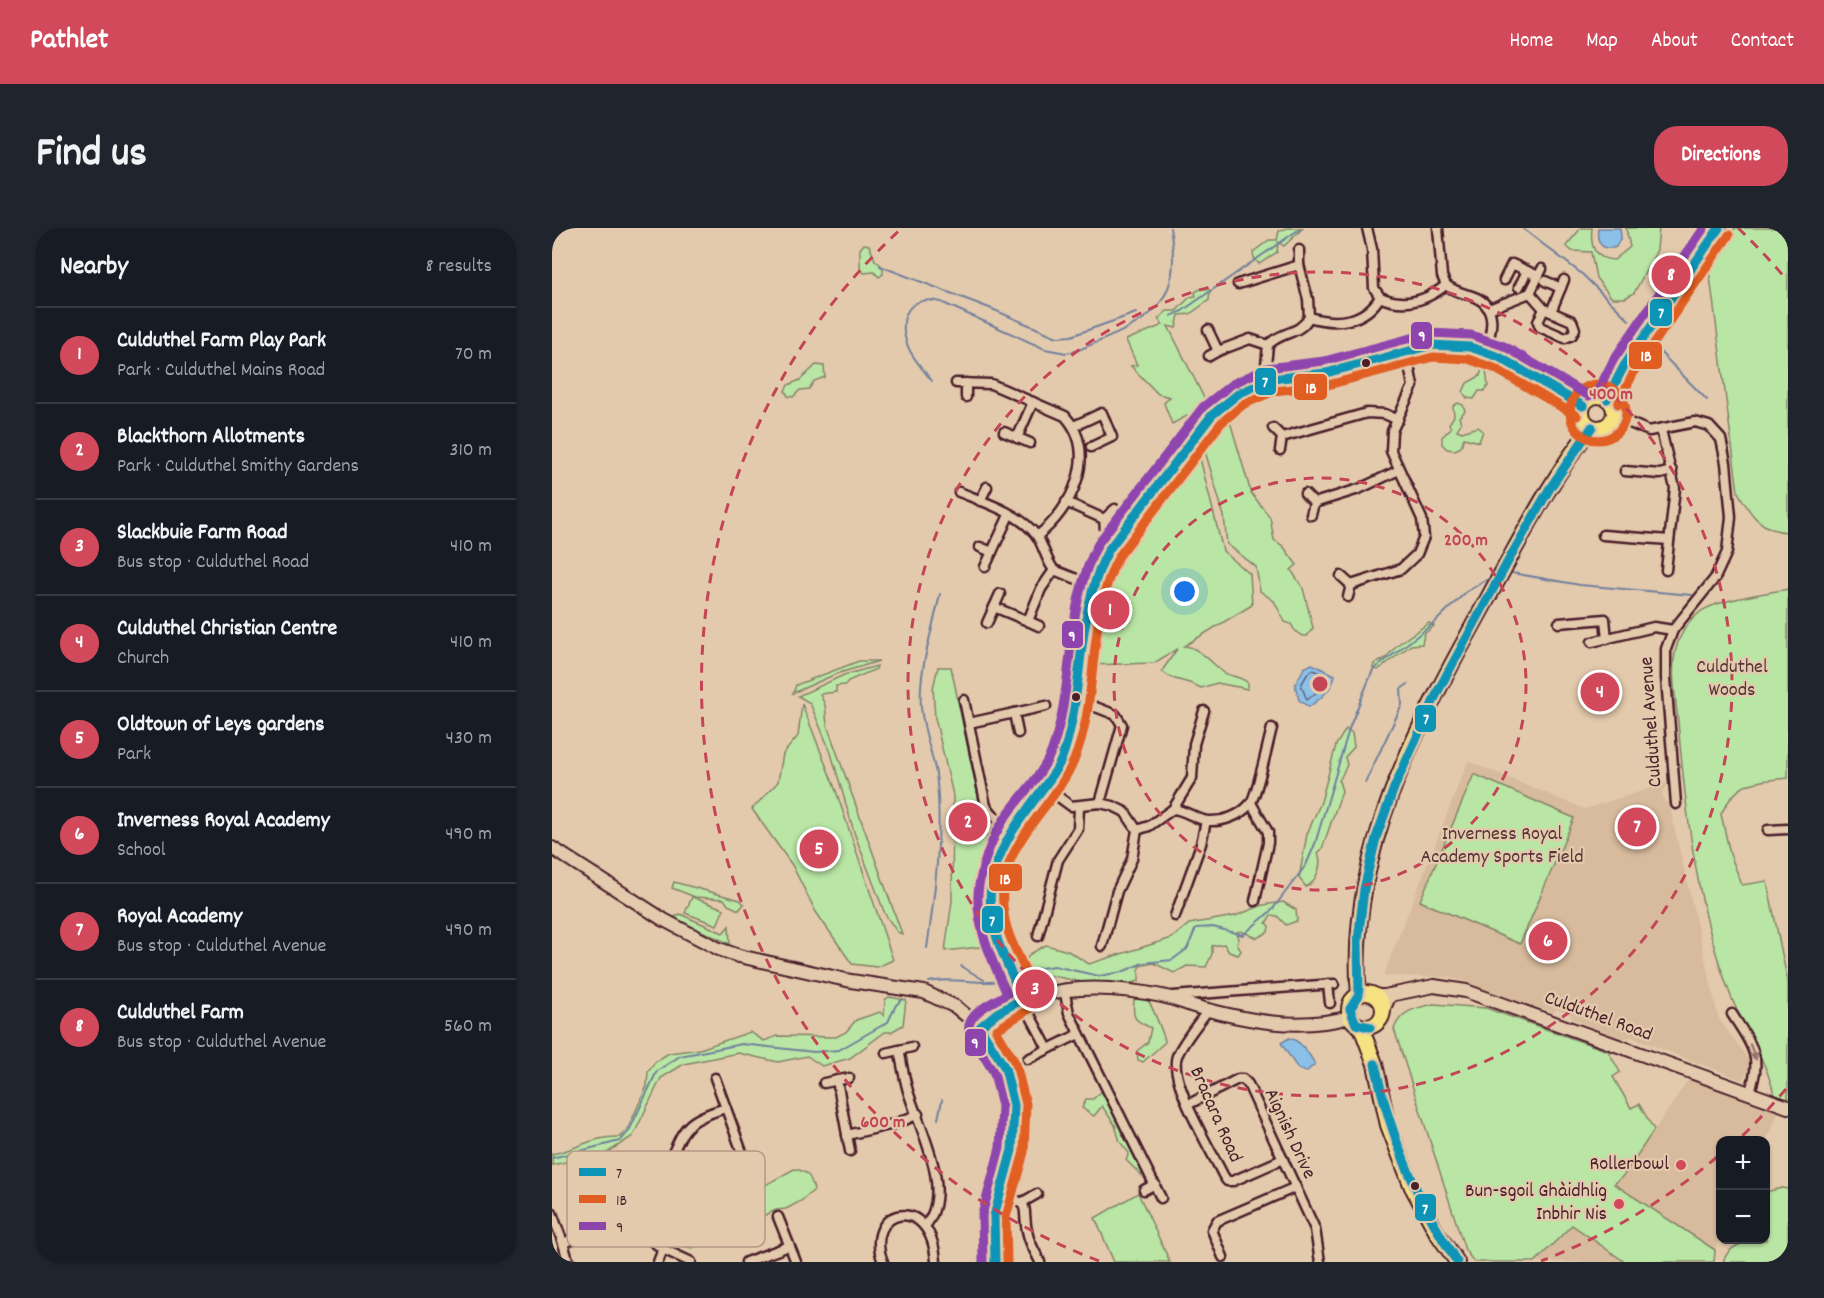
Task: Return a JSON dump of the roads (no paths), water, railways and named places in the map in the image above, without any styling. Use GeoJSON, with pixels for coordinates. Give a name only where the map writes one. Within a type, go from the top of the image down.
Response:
{"type":"FeatureCollection","features":[{"type":"Feature","properties":{"kind":"main road"},"geometry":{"type":"LineString","coordinates":[[1607,399],[1624,366],[1719,228]]}},
{"type":"Feature","properties":{"kind":"main road"},"geometry":{"type":"LineString","coordinates":[[1023,999],[998,941],[991,910],[995,867],[1013,828],[1056,771],[1070,734],[1092,585],[1109,549],[1166,478],[1202,426],[1224,404],[1252,386],[1270,379],[1326,373],[1406,350],[1432,345],[1453,345],[1485,352],[1515,366],[1583,406]]}},
{"type":"Feature","properties":{"kind":"main road"},"geometry":{"type":"LineString","coordinates":[[1359,995],[1357,961],[1365,887],[1380,824],[1398,774],[1441,685],[1569,456],[1592,427],[1607,425],[1613,416],[1613,407],[1607,399],[1593,396],[1583,406],[1584,420],[1592,427]]}},
{"type":"Feature","properties":{"kind":"main road"},"geometry":{"type":"LineString","coordinates":[[552,848],[664,920],[739,956],[851,981],[924,992],[956,1007],[980,1027],[1005,1068],[1014,1105],[1012,1150],[994,1216],[995,1262]]}},
{"type":"Feature","properties":{"kind":"main road","name":"Culduthel Road"},"geometry":{"type":"LineString","coordinates":[[1375,996],[1434,986],[1466,991],[1788,1107]]}},
{"type":"Feature","properties":{"kind":"main road"},"geometry":{"type":"LineString","coordinates":[[980,1027],[997,1013],[1023,999],[1064,989],[1164,996],[1208,1010],[1282,1024],[1376,1023]]}},
{"type":"Feature","properties":{"kind":"main road"},"geometry":{"type":"LineString","coordinates":[[1375,1064],[1355,1022],[1350,1003],[1359,995],[1375,996],[1383,1010]]}},
{"type":"Feature","properties":{"kind":"main road"},"geometry":{"type":"LineString","coordinates":[[1390,995],[1376,1023],[1375,1064],[1388,1125],[1412,1187],[1456,1262]]}},
{"type":"Feature","properties":{"kind":"street"},"geometry":{"type":"LineString","coordinates":[[1366,228],[1372,249],[1374,288],[1380,297],[1390,302],[1422,301],[1446,285]]}},
{"type":"Feature","properties":{"kind":"street"},"geometry":{"type":"LineString","coordinates":[[1438,228],[1442,276],[1446,285],[1453,291],[1479,299],[1488,309],[1492,331],[1485,352]]}},
{"type":"Feature","properties":{"kind":"street"},"geometry":{"type":"LineString","coordinates":[[1270,379],[1266,365],[1268,345],[1282,334],[1299,330],[1309,317],[1308,299],[1299,265],[1299,250]]}},
{"type":"Feature","properties":{"kind":"street"},"geometry":{"type":"LineString","coordinates":[[1504,280],[1512,264],[1563,284],[1547,311],[1530,293]]}},
{"type":"Feature","properties":{"kind":"street"},"geometry":{"type":"LineString","coordinates":[[1238,284],[1299,265]]}},
{"type":"Feature","properties":{"kind":"street"},"geometry":{"type":"LineString","coordinates":[[1519,287],[1527,271]]}},
{"type":"Feature","properties":{"kind":"street"},"geometry":{"type":"LineString","coordinates":[[1488,309],[1530,293],[1542,275]]}},
{"type":"Feature","properties":{"kind":"street"},"geometry":{"type":"LineString","coordinates":[[1309,317],[1339,323],[1368,311],[1380,297]]}},
{"type":"Feature","properties":{"kind":"street"},"geometry":{"type":"LineString","coordinates":[[1208,330],[1218,351]]}},
{"type":"Feature","properties":{"kind":"street"},"geometry":{"type":"LineString","coordinates":[[1209,356],[1250,339],[1268,345]]}},
{"type":"Feature","properties":{"kind":"street"},"geometry":{"type":"LineString","coordinates":[[1351,585],[1401,569],[1411,561],[1421,546],[1422,519],[1390,451],[1390,441],[1413,386],[1406,350]]}},
{"type":"Feature","properties":{"kind":"street"},"geometry":{"type":"LineString","coordinates":[[956,383],[991,384],[1065,416],[1074,426],[1082,447],[1082,457],[1057,520],[1036,536]]}},
{"type":"Feature","properties":{"kind":"street"},"geometry":{"type":"LineString","coordinates":[[966,383],[966,397]]}},
{"type":"Feature","properties":{"kind":"street"},"geometry":{"type":"LineString","coordinates":[[1017,438],[1033,402]]}},
{"type":"Feature","properties":{"kind":"street"},"geometry":{"type":"LineString","coordinates":[[1074,426],[1102,413],[1112,437],[1091,447]]}},
{"type":"Feature","properties":{"kind":"street"},"geometry":{"type":"LineString","coordinates":[[1282,437],[1367,413],[1385,414],[1398,420]]}},
{"type":"Feature","properties":{"kind":"street","name":"Culduthel Avenue"},"geometry":{"type":"LineString","coordinates":[[1613,416],[1641,430],[1661,430],[1695,422],[1709,426],[1717,432],[1724,451],[1730,493],[1731,530],[1724,562],[1715,579],[1673,630],[1666,650],[1665,671],[1676,804]]}},
{"type":"Feature","properties":{"kind":"street"},"geometry":{"type":"LineString","coordinates":[[1273,429],[1282,437]]}},
{"type":"Feature","properties":{"kind":"street"},"geometry":{"type":"LineString","coordinates":[[1661,430],[1675,488],[1666,570]]}},
{"type":"Feature","properties":{"kind":"street"},"geometry":{"type":"LineString","coordinates":[[1004,432],[1030,443]]}},
{"type":"Feature","properties":{"kind":"street"},"geometry":{"type":"LineString","coordinates":[[1280,450],[1282,437]]}},
{"type":"Feature","properties":{"kind":"street"},"geometry":{"type":"LineString","coordinates":[[1314,503],[1359,489],[1399,470]]}},
{"type":"Feature","properties":{"kind":"street"},"geometry":{"type":"LineString","coordinates":[[1625,471],[1660,474],[1672,471]]}},
{"type":"Feature","properties":{"kind":"street"},"geometry":{"type":"LineString","coordinates":[[980,501],[987,487]]}},
{"type":"Feature","properties":{"kind":"street"},"geometry":{"type":"LineString","coordinates":[[959,492],[1009,515],[1036,536],[1054,570],[1092,585]]}},
{"type":"Feature","properties":{"kind":"street"},"geometry":{"type":"LineString","coordinates":[[1305,494],[1314,503]]}},
{"type":"Feature","properties":{"kind":"street"},"geometry":{"type":"LineString","coordinates":[[1066,502],[1104,519]]}},
{"type":"Feature","properties":{"kind":"street"},"geometry":{"type":"LineString","coordinates":[[1311,515],[1314,503]]}},
{"type":"Feature","properties":{"kind":"street"},"geometry":{"type":"LineString","coordinates":[[1104,519],[1115,509]]}},
{"type":"Feature","properties":{"kind":"street"},"geometry":{"type":"LineString","coordinates":[[985,567],[1009,515]]}},
{"type":"Feature","properties":{"kind":"street"},"geometry":{"type":"LineString","coordinates":[[1104,519],[1105,530]]}},
{"type":"Feature","properties":{"kind":"street"},"geometry":{"type":"LineString","coordinates":[[1603,535],[1669,540]]}},
{"type":"Feature","properties":{"kind":"street"},"geometry":{"type":"LineString","coordinates":[[980,547],[992,552]]}},
{"type":"Feature","properties":{"kind":"street"},"geometry":{"type":"LineString","coordinates":[[1028,621],[1041,589],[1054,570]]}},
{"type":"Feature","properties":{"kind":"street"},"geometry":{"type":"LineString","coordinates":[[1341,576],[1351,585]]}},
{"type":"Feature","properties":{"kind":"street"},"geometry":{"type":"LineString","coordinates":[[1348,597],[1351,585]]}},
{"type":"Feature","properties":{"kind":"street"},"geometry":{"type":"LineString","coordinates":[[987,623],[1000,594]]}},
{"type":"Feature","properties":{"kind":"street"},"geometry":{"type":"LineString","coordinates":[[994,607],[1039,626]]}},
{"type":"Feature","properties":{"kind":"street"},"geometry":{"type":"LineString","coordinates":[[1559,623],[1605,619],[1607,639]]}},
{"type":"Feature","properties":{"kind":"street"},"geometry":{"type":"LineString","coordinates":[[1592,642],[1654,627],[1673,630]]}},
{"type":"Feature","properties":{"kind":"street"},"geometry":{"type":"LineString","coordinates":[[964,700],[986,806],[996,818],[1013,828]]}},
{"type":"Feature","properties":{"kind":"street"},"geometry":{"type":"LineString","coordinates":[[969,723],[1046,706]]}},
{"type":"Feature","properties":{"kind":"street"},"geometry":{"type":"LineString","coordinates":[[1093,706],[1116,715],[1122,725],[1101,803]]}},
{"type":"Feature","properties":{"kind":"street"},"geometry":{"type":"LineString","coordinates":[[1137,830],[1149,826],[1173,809],[1192,778],[1194,744],[1204,711]]}},
{"type":"Feature","properties":{"kind":"street"},"geometry":{"type":"LineString","coordinates":[[1014,713],[1018,733]]}},
{"type":"Feature","properties":{"kind":"street"},"geometry":{"type":"LineString","coordinates":[[1173,809],[1185,810],[1206,821],[1230,818],[1251,803],[1272,728]]}},
{"type":"Feature","properties":{"kind":"street"},"geometry":{"type":"LineString","coordinates":[[1045,787],[1064,803],[1079,807],[1101,803],[1113,806],[1125,812],[1137,830],[1132,859],[1117,891],[1102,946]]}},
{"type":"Feature","properties":{"kind":"street"},"geometry":{"type":"LineString","coordinates":[[1251,803],[1268,832],[1268,843],[1255,901]]}},
{"type":"Feature","properties":{"kind":"street"},"geometry":{"type":"LineString","coordinates":[[1038,936],[1058,860],[1077,829],[1079,807]]}},
{"type":"Feature","properties":{"kind":"street"},"geometry":{"type":"LineString","coordinates":[[1175,916],[1201,844],[1206,821]]}},
{"type":"Feature","properties":{"kind":"street"},"geometry":{"type":"LineString","coordinates":[[1768,830],[1788,829]]}},
{"type":"Feature","properties":{"kind":"street"},"geometry":{"type":"LineString","coordinates":[[1164,996],[1331,984],[1330,1003]]}},
{"type":"Feature","properties":{"kind":"street"},"geometry":{"type":"LineString","coordinates":[[1064,989],[1069,1012],[1079,1034],[1161,1198]]}},
{"type":"Feature","properties":{"kind":"street","name":"Bracara Road"},"geometry":{"type":"LineString","coordinates":[[1208,1010],[1177,1055],[1174,1068],[1227,1181],[1233,1181],[1283,1159]]}},
{"type":"Feature","properties":{"kind":"street"},"geometry":{"type":"LineString","coordinates":[[1732,1014],[1755,1052],[1757,1061],[1749,1093]]}},
{"type":"Feature","properties":{"kind":"street"},"geometry":{"type":"LineString","coordinates":[[1030,1015],[1047,1050]]}},
{"type":"Feature","properties":{"kind":"street"},"geometry":{"type":"LineString","coordinates":[[1028,1059],[1079,1034]]}},
{"type":"Feature","properties":{"kind":"street"},"geometry":{"type":"LineString","coordinates":[[886,1053],[912,1047]]}},
{"type":"Feature","properties":{"kind":"street"},"geometry":{"type":"LineString","coordinates":[[899,1050],[908,1092],[925,1132],[938,1198],[933,1217],[925,1226]]}},
{"type":"Feature","properties":{"kind":"street"},"geometry":{"type":"LineString","coordinates":[[715,1078],[742,1151]]}},
{"type":"Feature","properties":{"kind":"street"},"geometry":{"type":"LineString","coordinates":[[824,1083],[849,1078]]}},
{"type":"Feature","properties":{"kind":"street","name":"Aignish Drive"},"geometry":{"type":"LineString","coordinates":[[1189,1104],[1243,1079],[1315,1229],[1320,1262]]}},
{"type":"Feature","properties":{"kind":"street"},"geometry":{"type":"LineString","coordinates":[[837,1080],[850,1151]]}},
{"type":"Feature","properties":{"kind":"street"},"geometry":{"type":"LineString","coordinates":[[672,1151],[684,1128],[703,1114],[726,1108]]}},
{"type":"Feature","properties":{"kind":"street"},"geometry":{"type":"LineString","coordinates":[[847,1135],[898,1123],[918,1114]]}},
{"type":"Feature","properties":{"kind":"street"},"geometry":{"type":"LineString","coordinates":[[1144,1190],[1155,1184]]}},
{"type":"Feature","properties":{"kind":"street"},"geometry":{"type":"LineString","coordinates":[[1223,1257],[1212,1230],[1217,1221],[1296,1187]]}},
{"type":"Feature","properties":{"kind":"street"},"geometry":{"type":"LineString","coordinates":[[1021,1203],[1038,1194]]}},
{"type":"Feature","properties":{"kind":"street"},"geometry":{"type":"LineString","coordinates":[[998,1195],[1021,1203],[1027,1212],[1027,1234],[1040,1262]]}},
{"type":"Feature","properties":{"kind":"street"},"geometry":{"type":"LineString","coordinates":[[552,1213],[568,1260]]}},
{"type":"Feature","properties":{"kind":"street"},"geometry":{"type":"LineString","coordinates":[[883,1262],[880,1253],[880,1235],[890,1219],[897,1215],[906,1215],[925,1226],[934,1241],[936,1262]]}},
{"type":"Feature","properties":{"kind":"street"},"geometry":{"type":"LineString","coordinates":[[778,1217],[796,1262]]}},
{"type":"Feature","properties":{"kind":"street"},"geometry":{"type":"LineString","coordinates":[[563,1243],[567,1241]]}},
{"type":"Feature","properties":{"kind":"street"},"geometry":{"type":"LineString","coordinates":[[746,1262],[789,1246]]}},
{"type":"Feature","properties":{"kind":"street"},"geometry":{"type":"LineString","coordinates":[[660,1247],[691,1262]]}},
{"type":"Feature","properties":{"kind":"street"},"geometry":{"type":"LineString","coordinates":[[658,1262],[663,1249]]}},
{"type":"Feature","properties":{"kind":"water"},"geometry":{"type":"Polygon","coordinates":[[[1598,228],[1620,228],[1621,237],[1616,247],[1603,247],[1599,241],[1598,228]]]}},
{"type":"Feature","properties":{"kind":"water"},"geometry":{"type":"Polygon","coordinates":[[[1312,664],[1335,675],[1329,689],[1309,707],[1299,700],[1295,685],[1304,668],[1312,664]]]}},
{"type":"Feature","properties":{"kind":"water"},"geometry":{"type":"Polygon","coordinates":[[[1289,1038],[1308,1052],[1315,1064],[1306,1072],[1298,1069],[1281,1043],[1289,1038]]]}},
{"type":"Feature","properties":{"kind":"waterway"},"geometry":{"type":"LineString","coordinates":[[932,381],[912,355],[906,340],[904,321],[912,306],[929,300],[941,302],[1045,349],[1066,353],[1076,351],[1139,322],[1154,310],[1165,296],[1171,278],[1173,256],[1170,228]]}},
{"type":"Feature","properties":{"kind":"waterway"},"geometry":{"type":"LineString","coordinates":[[1171,316],[1182,311],[1301,228]]}},
{"type":"Feature","properties":{"kind":"waterway"},"geometry":{"type":"LineString","coordinates":[[1522,228],[1582,274],[1629,320]]}},
{"type":"Feature","properties":{"kind":"waterway"},"geometry":{"type":"LineString","coordinates":[[880,266],[1057,337],[1071,336],[1136,313]]}},
{"type":"Feature","properties":{"kind":"waterway"},"geometry":{"type":"LineString","coordinates":[[1655,347],[1707,400]]}},
{"type":"Feature","properties":{"kind":"waterway"},"geometry":{"type":"LineString","coordinates":[[1512,573],[1580,585],[1692,595]]}},
{"type":"Feature","properties":{"kind":"waterway"},"geometry":{"type":"LineString","coordinates":[[1018,975],[1034,969],[1054,966],[1099,976],[1122,972],[1143,963],[1172,960],[1187,949],[1196,928],[1213,927],[1243,935],[1272,910],[1306,865],[1315,844],[1350,726],[1373,670],[1434,623],[1466,592],[1488,579]]}},
{"type":"Feature","properties":{"kind":"waterway"},"geometry":{"type":"LineString","coordinates":[[927,948],[935,884],[939,817],[936,774],[924,724],[921,693],[924,664],[940,594]]}},
{"type":"Feature","properties":{"kind":"waterway"},"geometry":{"type":"LineString","coordinates":[[1365,783],[1402,705],[1401,689],[1408,684]]}},
{"type":"Feature","properties":{"kind":"waterway"},"geometry":{"type":"LineString","coordinates":[[961,966],[984,980]]}},
{"type":"Feature","properties":{"kind":"waterway"},"geometry":{"type":"LineString","coordinates":[[929,982],[939,980],[989,982],[1008,979]]}},
{"type":"Feature","properties":{"kind":"waterway"},"geometry":{"type":"LineString","coordinates":[[580,1151],[620,1141],[629,1131],[657,1071],[680,1056],[742,1044],[814,1052],[839,1050],[888,1022],[896,1005],[903,999]]}},
{"type":"Feature","properties":{"kind":"waterway"},"geometry":{"type":"LineString","coordinates":[[938,1119],[942,1100]]}},
{"type":"Feature","properties":{"kind":"waterway"},"geometry":{"type":"LineString","coordinates":[[552,1158],[567,1154]]}},
{"type":"Feature","properties":{"kind":"place","name":"Culduthel Farm"},"geometry":{"type":"Point","coordinates":[1671,275]}},
{"type":"Feature","properties":{"kind":"place","name":"Culduthel Farm Play Park"},"geometry":{"type":"Point","coordinates":[1110,610]}},
{"type":"Feature","properties":{"kind":"place","name":"Culduthel Christian Centre"},"geometry":{"type":"Point","coordinates":[1600,692]}},
{"type":"Feature","properties":{"kind":"place","name":"Blackthorn Allotments"},"geometry":{"type":"Point","coordinates":[968,822]}},
{"type":"Feature","properties":{"kind":"place","name":"Royal Academy"},"geometry":{"type":"Point","coordinates":[1637,827]}},
{"type":"Feature","properties":{"kind":"place","name":"Oldtown of Leys gardens"},"geometry":{"type":"Point","coordinates":[819,849]}},
{"type":"Feature","properties":{"kind":"place","name":"Inverness Royal Academy"},"geometry":{"type":"Point","coordinates":[1548,941]}},
{"type":"Feature","properties":{"kind":"place","name":"Slackbuie Farm Road"},"geometry":{"type":"Point","coordinates":[1035,989]}},
{"type":"Feature","properties":{"kind":"place","name":"Rollerbowl"},"geometry":{"type":"Point","coordinates":[1681,1165]}},
{"type":"Feature","properties":{"kind":"place","name":"Bun-sgoil Ghàidhlig Inbhir Nis"},"geometry":{"type":"Point","coordinates":[1619,1204]}},
{"type":"Feature","properties":{"kind":"park label","name":"Culduthel Woods"},"geometry":{"type":"Point","coordinates":[1732,680]}},
{"type":"Feature","properties":{"kind":"park label","name":"Inverness Royal Academy Sports Field"},"geometry":{"type":"Point","coordinates":[1502,846]}}]}
